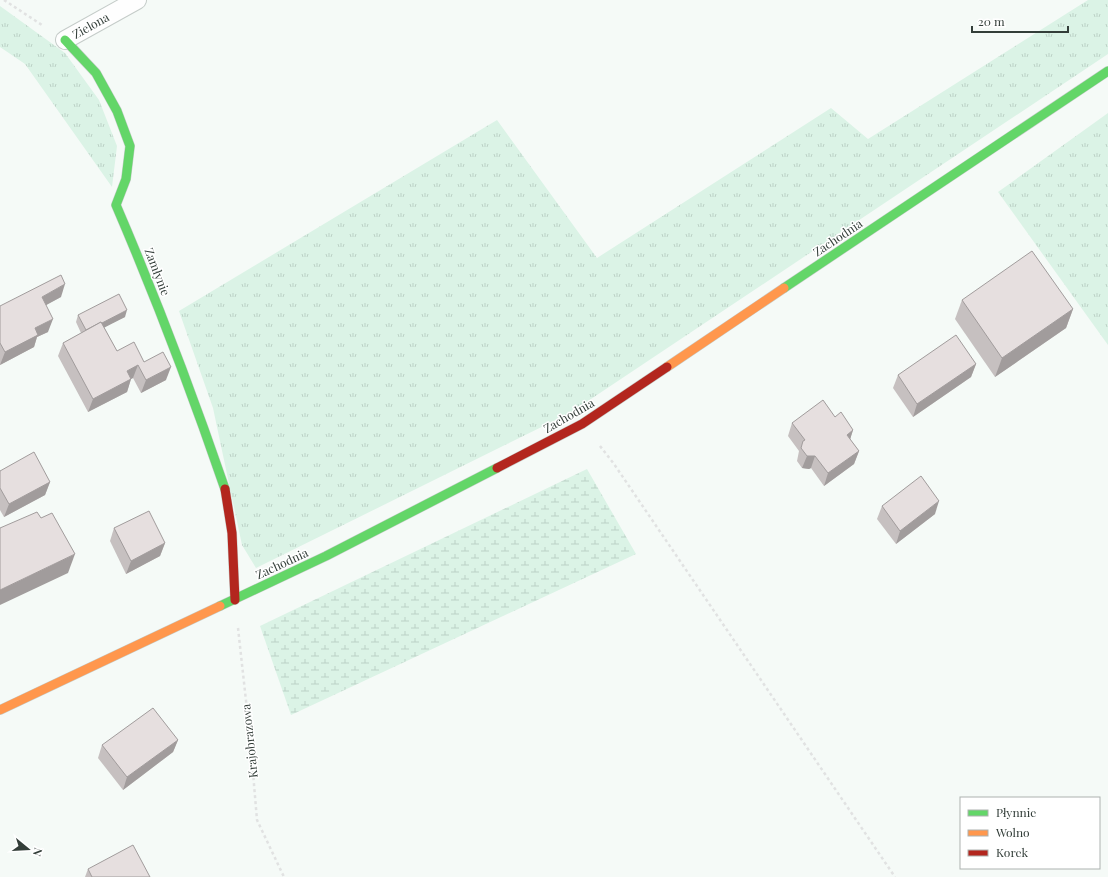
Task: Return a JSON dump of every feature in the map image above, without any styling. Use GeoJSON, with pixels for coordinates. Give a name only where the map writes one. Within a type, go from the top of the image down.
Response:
{"type":"FeatureCollection","features":[{"type":"Feature","properties":{"kind":"street","name":"Zamłynie"},"geometry":{"type":"LineString","coordinates":[[66,40],[96,73],[117,111],[130,146],[126,179],[116,205],[135,249],[195,404],[225,490],[232,533],[235,600]]}},
{"type":"Feature","properties":{"kind":"street","name":"Zachodnia"},"geometry":{"type":"LineString","coordinates":[[0,710],[326,556],[582,424],[1108,71]]}},
{"type":"Feature","properties":{"kind":"lane","name":"Zielona"},"geometry":{"type":"LineString","coordinates":[[66,40],[137,0]]}},
{"type":"Feature","properties":{"kind":"path"},"geometry":{"type":"LineString","coordinates":[[4,0],[66,40]]}},
{"type":"Feature","properties":{"kind":"path"},"geometry":{"type":"LineString","coordinates":[[582,424],[614,464],[895,877]]}},
{"type":"Feature","properties":{"kind":"path","name":"Krajobrazowa"},"geometry":{"type":"LineString","coordinates":[[235,600],[250,737],[257,820],[284,877]]}},
{"type":"Feature","properties":{"kind":"green space"},"geometry":{"type":"Polygon","coordinates":[[[1088,0],[1108,0],[1108,54],[570,413],[256,568],[242,545],[213,408],[179,311],[497,120],[597,258],[831,108],[868,139],[1088,0]]]}},
{"type":"Feature","properties":{"kind":"green space"},"geometry":{"type":"Polygon","coordinates":[[[0,6],[65,53],[99,100],[117,146],[112,187],[25,64],[0,47],[0,6]]]}},
{"type":"Feature","properties":{"kind":"green space"},"geometry":{"type":"Polygon","coordinates":[[[1108,113],[1108,345],[998,192],[1108,113]]]}},
{"type":"Feature","properties":{"kind":"green space"},"geometry":{"type":"Polygon","coordinates":[[[587,469],[636,554],[291,715],[260,626],[587,469]]]}},
{"type":"Feature","properties":{"kind":"building"},"geometry":{"type":"Polygon","coordinates":[[[1032,251],[1073,309],[1002,358],[962,300],[1032,251]]]}},
{"type":"Feature","properties":{"kind":"building"},"geometry":{"type":"Polygon","coordinates":[[[61,275],[65,284],[42,297],[53,319],[35,328],[38,335],[5,352],[0,343],[0,306],[61,275]]]}},
{"type":"Feature","properties":{"kind":"building"},"geometry":{"type":"Polygon","coordinates":[[[119,294],[127,310],[86,330],[78,315],[119,294]]]}},
{"type":"Feature","properties":{"kind":"building"},"geometry":{"type":"Polygon","coordinates":[[[101,322],[117,351],[134,342],[144,362],[163,352],[171,367],[146,380],[138,365],[127,371],[131,379],[93,399],[63,343],[101,322]]]}},
{"type":"Feature","properties":{"kind":"building"},"geometry":{"type":"Polygon","coordinates":[[[956,335],[976,364],[917,404],[898,375],[956,335]]]}},
{"type":"Feature","properties":{"kind":"building"},"geometry":{"type":"Polygon","coordinates":[[[823,400],[835,417],[841,412],[853,430],[847,435],[859,451],[828,473],[815,456],[807,456],[801,448],[803,441],[805,440],[792,423],[823,400]]]}},
{"type":"Feature","properties":{"kind":"building"},"geometry":{"type":"Polygon","coordinates":[[[34,452],[50,482],[9,504],[0,488],[0,471],[34,452]]]}},
{"type":"Feature","properties":{"kind":"building"},"geometry":{"type":"Polygon","coordinates":[[[921,476],[939,501],[900,531],[882,506],[921,476]]]}},
{"type":"Feature","properties":{"kind":"building"},"geometry":{"type":"Polygon","coordinates":[[[149,511],[165,543],[131,561],[114,528],[149,511]]]}},
{"type":"Feature","properties":{"kind":"building"},"geometry":{"type":"Polygon","coordinates":[[[37,512],[41,518],[52,513],[75,554],[0,590],[0,528],[37,512]]]}},
{"type":"Feature","properties":{"kind":"building"},"geometry":{"type":"Polygon","coordinates":[[[153,708],[178,740],[127,777],[102,745],[153,708]]]}},
{"type":"Feature","properties":{"kind":"building"},"geometry":{"type":"Polygon","coordinates":[[[133,845],[150,877],[92,877],[88,869],[133,845]]]}},
{"type":"Feature","properties":{"kind":"traffic: fast"},"geometry":{"type":"LineString","coordinates":[[65,40],[96,73],[117,111],[130,146],[126,179],[116,205],[173,346],[225,489]]}},
{"type":"Feature","properties":{"kind":"traffic: fast"},"geometry":{"type":"LineString","coordinates":[[784,288],[1108,71]]}},
{"type":"Feature","properties":{"kind":"traffic: fast"},"geometry":{"type":"LineString","coordinates":[[220,606],[326,556],[497,468]]}},
{"type":"Feature","properties":{"kind":"traffic: slow"},"geometry":{"type":"LineString","coordinates":[[667,367],[784,288]]}},
{"type":"Feature","properties":{"kind":"traffic: slow"},"geometry":{"type":"LineString","coordinates":[[0,710],[220,606]]}},
{"type":"Feature","properties":{"kind":"traffic: jam"},"geometry":{"type":"LineString","coordinates":[[497,468],[582,424],[667,367]]}},
{"type":"Feature","properties":{"kind":"traffic: jam"},"geometry":{"type":"LineString","coordinates":[[225,489],[232,533],[235,600]]}}]}
